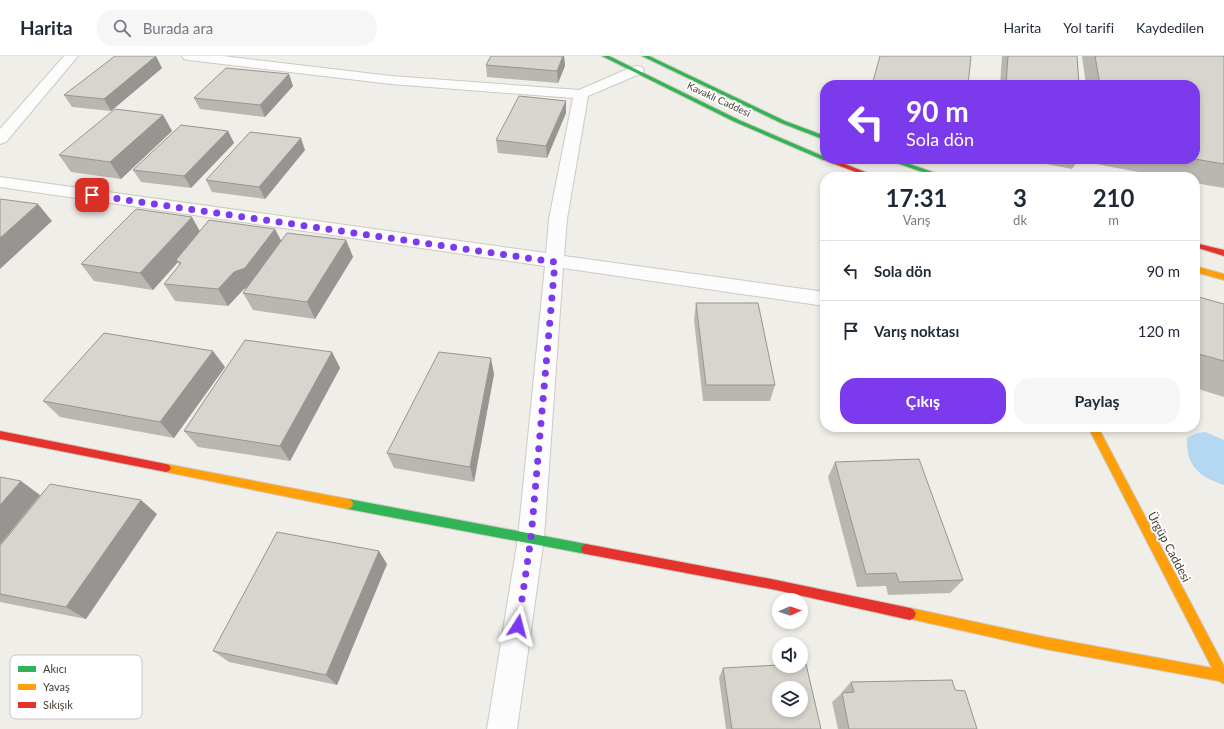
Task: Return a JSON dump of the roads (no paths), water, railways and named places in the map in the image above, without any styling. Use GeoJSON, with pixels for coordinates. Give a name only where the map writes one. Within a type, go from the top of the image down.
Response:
{"type":"FeatureCollection","features":[{"type":"Feature","properties":{"kind":"street"},"geometry":{"type":"LineString","coordinates":[[0,139],[71,56]]}},
{"type":"Feature","properties":{"kind":"street"},"geometry":{"type":"LineString","coordinates":[[189,56],[391,80],[581,94],[641,63]]}},
{"type":"Feature","properties":{"kind":"street","name":"Kavaklı Caddesi"},"geometry":{"type":"LineString","coordinates":[[605,56],[641,63],[820,136]]}},
{"type":"Feature","properties":{"kind":"street","name":"Kavaklı Caddesi"},"geometry":{"type":"LineString","coordinates":[[641,63],[687,96],[796,147],[820,157]]}},
{"type":"Feature","properties":{"kind":"street"},"geometry":{"type":"LineString","coordinates":[[502,729],[531,538],[558,219],[581,94]]}},
{"type":"Feature","properties":{"kind":"street","name":"Kavaklı Caddesi"},"geometry":{"type":"LineString","coordinates":[[840,164],[861,172]]}},
{"type":"Feature","properties":{"kind":"street"},"geometry":{"type":"LineString","coordinates":[[904,164],[928,172]]}},
{"type":"Feature","properties":{"kind":"street"},"geometry":{"type":"LineString","coordinates":[[0,182],[555,262],[820,298]]}},
{"type":"Feature","properties":{"kind":"street"},"geometry":{"type":"LineString","coordinates":[[1200,246],[1224,253]]}},
{"type":"Feature","properties":{"kind":"street"},"geometry":{"type":"LineString","coordinates":[[1200,270],[1224,277]]}},
{"type":"Feature","properties":{"kind":"street","name":"Ürgüp Caddesi"},"geometry":{"type":"LineString","coordinates":[[1096,432],[1224,676]]}},
{"type":"Feature","properties":{"kind":"street"},"geometry":{"type":"LineString","coordinates":[[0,435],[389,512],[776,585],[1044,643],[1224,676]]}},
{"type":"Feature","properties":{"kind":"water"},"geometry":{"type":"Polygon","coordinates":[[[1205,432],[1224,440],[1224,485],[1201,474],[1192,463],[1189,456],[1187,438],[1197,433],[1205,432]]]}}]}
